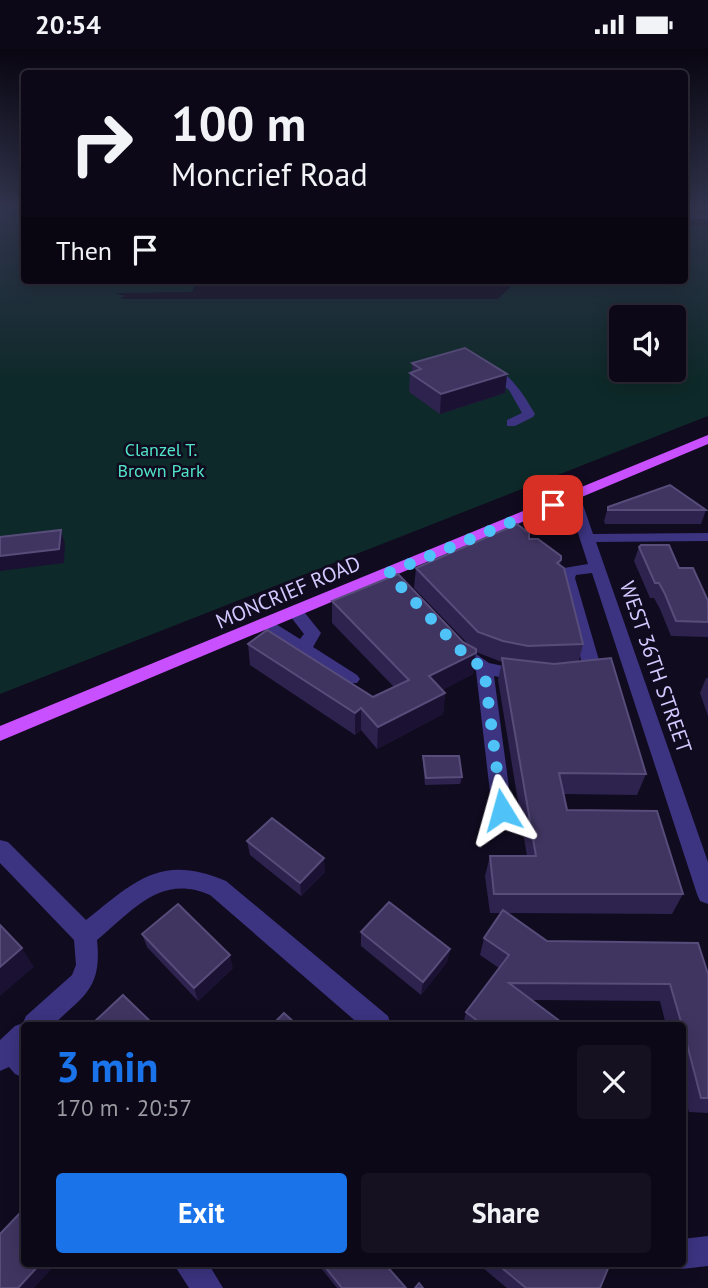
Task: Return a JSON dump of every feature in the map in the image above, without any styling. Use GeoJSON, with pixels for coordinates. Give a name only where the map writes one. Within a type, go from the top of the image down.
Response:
{"type":"FeatureCollection","features":[{"type":"Feature","properties":{"kind":"main road","name":"MONCRIEF ROAD"},"geometry":{"type":"LineString","coordinates":[[0,734],[708,439]]}},
{"type":"Feature","properties":{"kind":"street"},"geometry":{"type":"LineString","coordinates":[[477,362],[513,388],[529,414],[511,423]]}},
{"type":"Feature","properties":{"kind":"street","name":"WEST 36TH STREET"},"geometry":{"type":"LineString","coordinates":[[573,496],[708,894]]}},
{"type":"Feature","properties":{"kind":"street"},"geometry":{"type":"LineString","coordinates":[[588,538],[708,537]]}},
{"type":"Feature","properties":{"kind":"street"},"geometry":{"type":"LineString","coordinates":[[598,568],[569,571],[567,578],[585,670],[602,662],[629,661]]}},
{"type":"Feature","properties":{"kind":"street"},"geometry":{"type":"LineString","coordinates":[[388,573],[402,587]]}},
{"type":"Feature","properties":{"kind":"street"},"geometry":{"type":"LineString","coordinates":[[295,612],[313,633],[310,640],[300,648]]}},
{"type":"Feature","properties":{"kind":"street"},"geometry":{"type":"LineString","coordinates":[[265,625],[351,679]]}},
{"type":"Feature","properties":{"kind":"street"},"geometry":{"type":"LineString","coordinates":[[451,639],[468,658],[484,668],[514,675],[540,674]]}},
{"type":"Feature","properties":{"kind":"street"},"geometry":{"type":"LineString","coordinates":[[484,668],[502,810]]}},
{"type":"Feature","properties":{"kind":"street"},"geometry":{"type":"LineString","coordinates":[[0,849],[85,935],[89,965],[81,983],[38,1022]]}},
{"type":"Feature","properties":{"kind":"street"},"geometry":{"type":"LineString","coordinates":[[85,935],[153,885],[170,878],[201,881],[218,888],[375,1022]]}},
{"type":"Feature","properties":{"kind":"street"},"geometry":{"type":"LineString","coordinates":[[686,1254],[708,1251]]}},
{"type":"Feature","properties":{"kind":"street"},"geometry":{"type":"LineString","coordinates":[[191,1267],[208,1288]]}},
{"type":"Feature","properties":{"kind":"green space","name":"Clanzel T. Brown Park"},"geometry":{"type":"Polygon","coordinates":[[[0,266],[21,266],[21,284],[195,284],[192,292],[115,293],[125,296],[120,299],[498,299],[514,284],[688,284],[688,266],[708,266],[708,416],[0,694],[0,266]]]}},
{"type":"Feature","properties":{"kind":"building"},"geometry":{"type":"Polygon","coordinates":[[[465,348],[507,374],[441,394],[410,373],[421,369],[412,363],[465,348]]]}},
{"type":"Feature","properties":{"kind":"building"},"geometry":{"type":"Polygon","coordinates":[[[670,485],[706,510],[608,510],[608,507],[670,485]]]}},
{"type":"Feature","properties":{"kind":"building"},"geometry":{"type":"Polygon","coordinates":[[[517,524],[529,533],[529,539],[538,539],[561,556],[557,563],[564,568],[583,644],[528,646],[478,632],[416,568],[517,524]]]}},
{"type":"Feature","properties":{"kind":"building"},"geometry":{"type":"Polygon","coordinates":[[[61,530],[59,549],[0,556],[0,537],[61,530]]]}},
{"type":"Feature","properties":{"kind":"building"},"geometry":{"type":"Polygon","coordinates":[[[669,545],[679,568],[693,568],[708,601],[708,622],[676,621],[659,583],[655,583],[639,547],[669,545]]]}},
{"type":"Feature","properties":{"kind":"building"},"geometry":{"type":"Polygon","coordinates":[[[398,574],[463,642],[476,649],[476,653],[429,676],[445,693],[378,727],[361,708],[355,713],[248,644],[267,630],[373,697],[409,680],[332,601],[398,574]]]}},
{"type":"Feature","properties":{"kind":"building"},"geometry":{"type":"Polygon","coordinates":[[[502,658],[554,664],[611,658],[646,774],[559,773],[567,810],[657,811],[683,894],[494,894],[490,856],[536,856],[502,658]]]}},
{"type":"Feature","properties":{"kind":"building"},"geometry":{"type":"Polygon","coordinates":[[[423,756],[459,756],[462,777],[426,778],[423,756]]]}},
{"type":"Feature","properties":{"kind":"building"},"geometry":{"type":"Polygon","coordinates":[[[272,818],[324,858],[300,883],[247,841],[272,818]]]}},
{"type":"Feature","properties":{"kind":"building"},"geometry":{"type":"Polygon","coordinates":[[[389,902],[450,949],[423,982],[361,932],[389,902]]]}},
{"type":"Feature","properties":{"kind":"building"},"geometry":{"type":"Polygon","coordinates":[[[178,904],[230,955],[194,988],[142,934],[178,904]]]}},
{"type":"Feature","properties":{"kind":"building"},"geometry":{"type":"Polygon","coordinates":[[[503,910],[547,941],[698,943],[708,974],[708,1098],[701,1098],[686,1040],[686,1022],[681,1022],[670,984],[509,983],[561,1022],[479,1022],[466,1012],[509,955],[484,938],[503,910]]]}},
{"type":"Feature","properties":{"kind":"building"},"geometry":{"type":"Polygon","coordinates":[[[0,925],[22,948],[0,967],[0,925]]]}},
{"type":"Feature","properties":{"kind":"building"},"geometry":{"type":"Polygon","coordinates":[[[123,995],[151,1022],[94,1022],[123,995]]]}},
{"type":"Feature","properties":{"kind":"building"},"geometry":{"type":"Polygon","coordinates":[[[284,1013],[294,1022],[275,1022],[284,1013]]]}},
{"type":"Feature","properties":{"kind":"building"},"geometry":{"type":"Polygon","coordinates":[[[19,1214],[21,1267],[37,1267],[18,1288],[0,1288],[0,1234],[19,1214]]]}},
{"type":"Feature","properties":{"kind":"building"},"geometry":{"type":"Polygon","coordinates":[[[325,1267],[388,1267],[406,1288],[342,1288],[325,1267]]]}},
{"type":"Feature","properties":{"kind":"building"},"geometry":{"type":"Polygon","coordinates":[[[501,1267],[609,1267],[600,1288],[526,1288],[501,1267]]]}},
{"type":"Feature","properties":{"kind":"route"},"geometry":{"type":"LineString","coordinates":[[502,810],[484,668],[468,658],[388,573],[553,505]]}}]}
